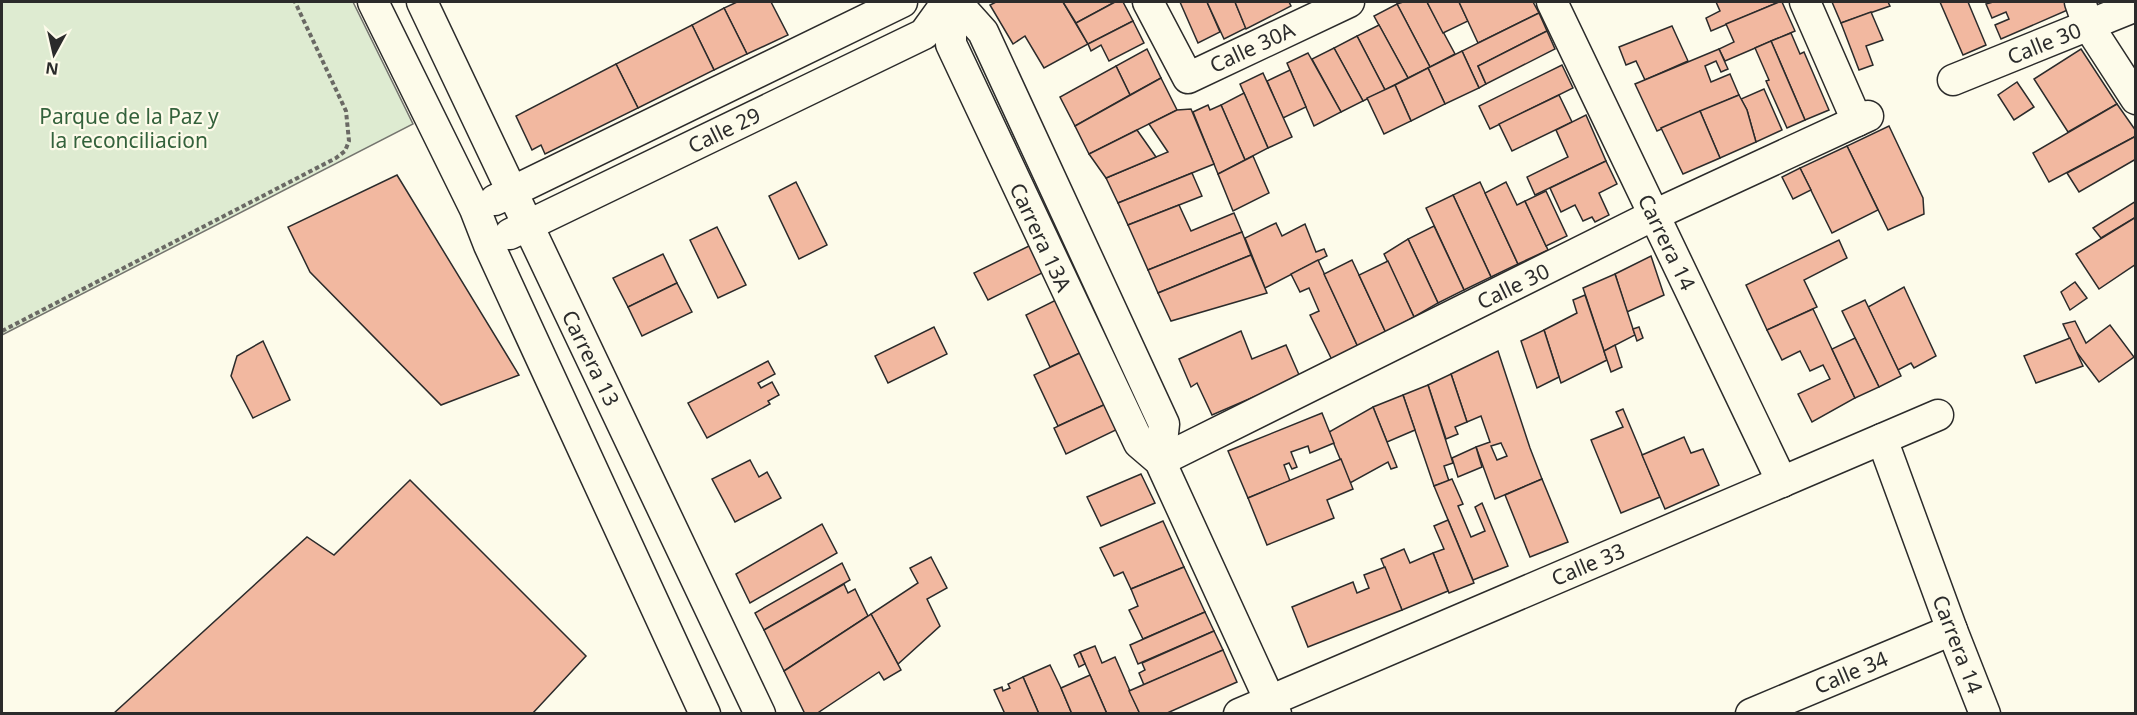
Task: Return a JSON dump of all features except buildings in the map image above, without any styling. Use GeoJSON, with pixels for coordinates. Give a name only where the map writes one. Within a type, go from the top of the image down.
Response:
{"type":"FeatureCollection","features":[{"type":"Feature","properties":{"kind":"street"},"geometry":{"type":"LineString","coordinates":[[373,2],[475,209],[489,245],[705,714]]}},
{"type":"Feature","properties":{"kind":"street","name":"Carrera 13"},"geometry":{"type":"LineString","coordinates":[[422,2],[760,714]]}},
{"type":"Feature","properties":{"kind":"street","name":"Calle 29"},"geometry":{"type":"LineString","coordinates":[[475,209],[902,2]]}},
{"type":"Feature","properties":{"kind":"street","name":"Calle 29"},"geometry":{"type":"LineString","coordinates":[[489,245],[924,34],[949,2]]}},
{"type":"Feature","properties":{"kind":"street","name":"Carrera 13A"},"geometry":{"type":"LineString","coordinates":[[949,2],[951,44],[1139,443],[1160,461],[1273,707]]}},
{"type":"Feature","properties":{"kind":"street","name":"Carrera 13A"},"geometry":{"type":"LineString","coordinates":[[956,2],[983,32],[1164,424],[1160,461]]}},
{"type":"Feature","properties":{"kind":"street","name":"Calle 30A"},"geometry":{"type":"LineString","coordinates":[[1148,2],[1188,78],[1348,2]]}},
{"type":"Feature","properties":{"kind":"street","name":"Carrera 14"},"geometry":{"type":"LineString","coordinates":[[1552,2],[1782,482]]}},
{"type":"Feature","properties":{"kind":"street","name":"Calle 30"},"geometry":{"type":"LineString","coordinates":[[1160,461],[1654,215],[1862,118],[1805,2]]}},
{"type":"Feature","properties":{"kind":"street","name":"Calle 30"},"geometry":{"type":"LineString","coordinates":[[1953,80],[2084,14],[2136,6]]}},
{"type":"Feature","properties":{"kind":"street"},"geometry":{"type":"LineString","coordinates":[[2084,14],[2136,99]]}},
{"type":"Feature","properties":{"kind":"street","name":"Calle 33"},"geometry":{"type":"LineString","coordinates":[[1239,714],[1273,707],[1782,482],[1938,416]]}},
{"type":"Feature","properties":{"kind":"street","name":"Carrera 14"},"geometry":{"type":"LineString","coordinates":[[1882,440],[1985,714]]}},
{"type":"Feature","properties":{"kind":"street","name":"Calle 34"},"geometry":{"type":"LineString","coordinates":[[1751,714],[1952,630]]}},
{"type":"Feature","properties":{"kind":"path"},"geometry":{"type":"LineString","coordinates":[[2,331],[336,158],[345,151],[349,141],[346,111],[295,2]]}},
{"type":"Feature","properties":{"kind":"green space","name":"Parque de la Paz y la reconciliacion"},"geometry":{"type":"Polygon","coordinates":[[[2,2],[353,2],[413,124],[2,335],[2,2]]]}}]}
